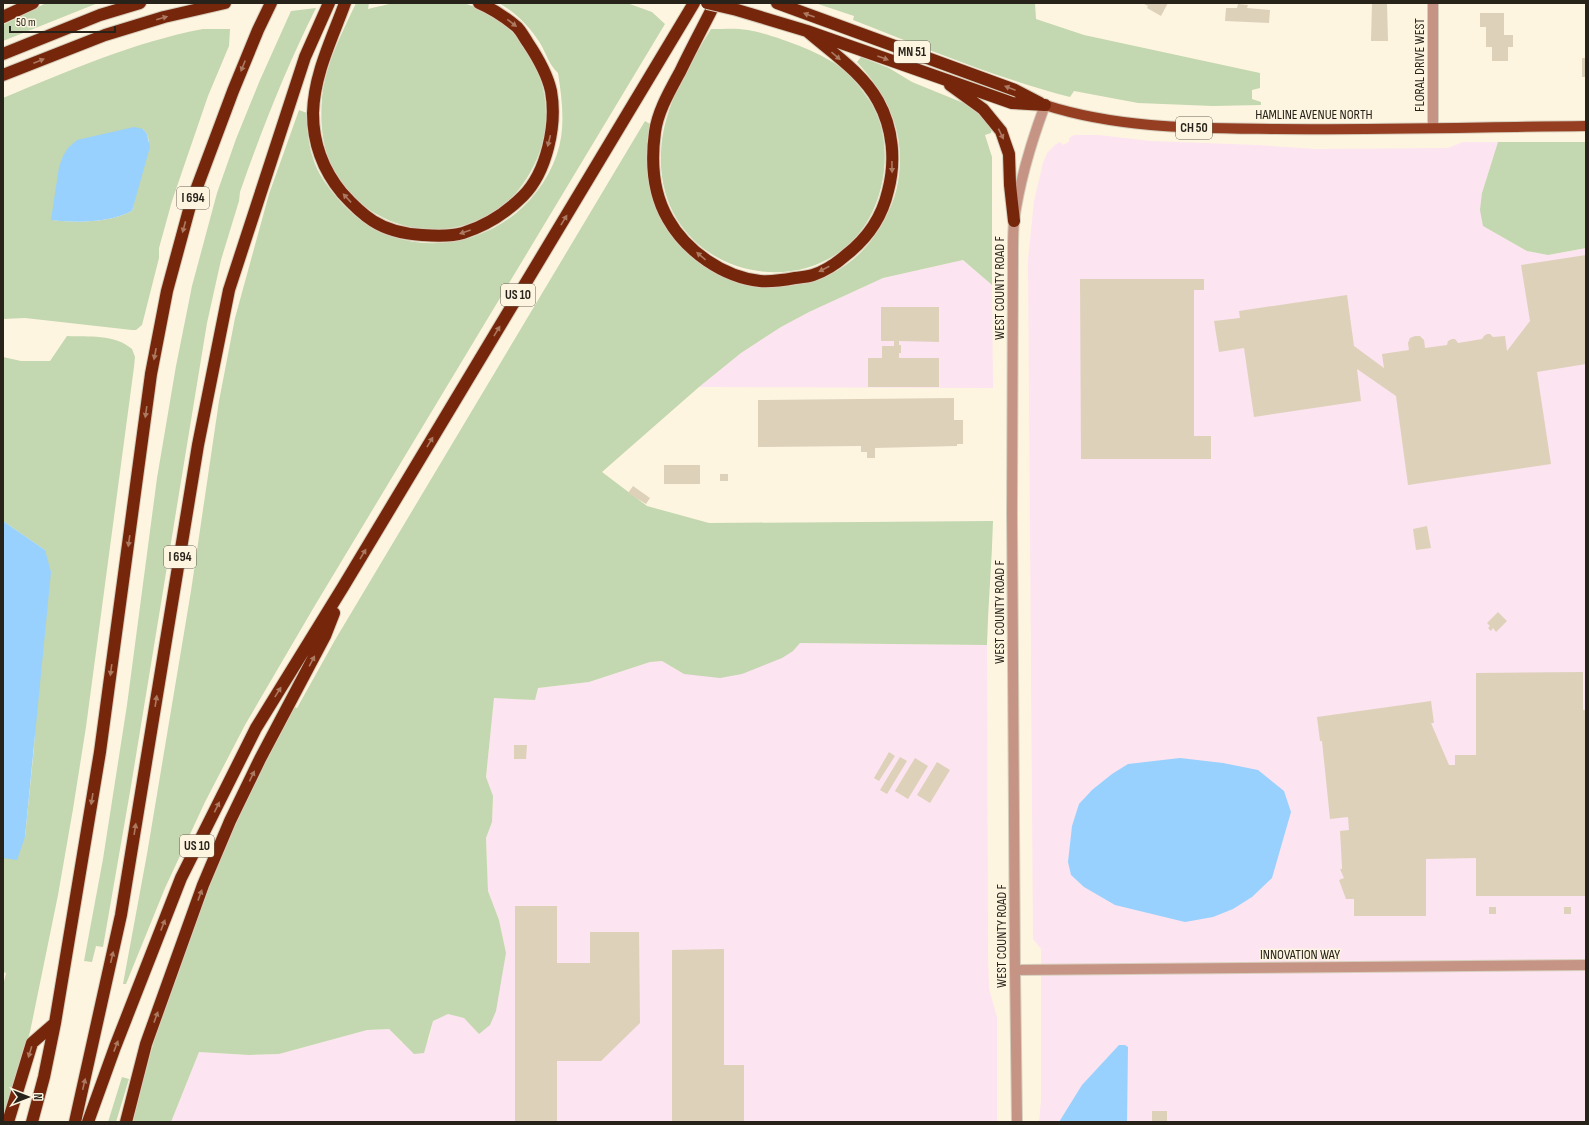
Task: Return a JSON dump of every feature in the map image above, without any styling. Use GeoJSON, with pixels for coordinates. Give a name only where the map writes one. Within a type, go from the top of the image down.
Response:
{"type":"FeatureCollection","features":[{"type":"Feature","properties":{"kind":"highway"},"geometry":{"type":"LineString","coordinates":[[3,18],[33,3]]}},
{"type":"Feature","properties":{"kind":"highway"},"geometry":{"type":"LineString","coordinates":[[3,54],[100,15],[140,3]]}},
{"type":"Feature","properties":{"kind":"highway"},"geometry":{"type":"LineString","coordinates":[[3,75],[105,35],[164,17],[225,3]]}},
{"type":"Feature","properties":{"kind":"highway","name":"I 694"},"geometry":{"type":"LineString","coordinates":[[32,1122],[44,1077],[55,1023],[100,752],[151,374],[167,291],[190,206],[236,85],[258,30],[271,3]]}},
{"type":"Feature","properties":{"kind":"highway","name":"I 694"},"geometry":{"type":"LineString","coordinates":[[75,1122],[121,915],[198,445],[229,290],[305,57],[328,3]]}},
{"type":"Feature","properties":{"kind":"highway"},"geometry":{"type":"LineString","coordinates":[[345,3],[317,78],[313,113],[317,146],[325,166],[334,183],[348,199],[373,221],[393,230],[412,234],[444,236],[462,234],[479,227],[506,211],[524,195],[538,173],[546,156],[551,136],[553,122],[552,100],[549,81],[541,63],[518,28],[497,11],[479,3]]}},
{"type":"Feature","properties":{"kind":"highway","name":"US 10"},"geometry":{"type":"LineString","coordinates":[[88,1122],[115,1047],[181,878],[256,728],[343,587],[694,3]]}},
{"type":"Feature","properties":{"kind":"highway","name":"HAMLINE AVENUE NORTH"},"geometry":{"type":"LineString","coordinates":[[707,3],[737,10],[807,31],[1012,103],[1045,106]]}},
{"type":"Feature","properties":{"kind":"highway"},"geometry":{"type":"LineString","coordinates":[[715,3],[665,101],[655,131],[652,164],[657,191],[668,219],[686,243],[707,261],[733,274],[760,281],[784,280],[813,275],[836,263],[858,246],[875,225],[885,202],[893,174],[892,150],[888,122],[878,100],[864,81],[807,31]]}},
{"type":"Feature","properties":{"kind":"highway","name":"HAMLINE AVENUE NORTH"},"geometry":{"type":"LineString","coordinates":[[777,3],[1015,90],[1045,106]]}},
{"type":"Feature","properties":{"kind":"highway"},"geometry":{"type":"LineString","coordinates":[[943,79],[982,109],[1001,131],[1009,154],[1010,185],[1014,222]]}},
{"type":"Feature","properties":{"kind":"highway"},"geometry":{"type":"LineString","coordinates":[[126,1122],[146,1044],[204,885],[230,821],[260,759],[325,636],[343,587]]}},
{"type":"Feature","properties":{"kind":"highway"},"geometry":{"type":"LineString","coordinates":[[8,1122],[32,1043],[55,1023]]}},
{"type":"Feature","properties":{"kind":"main road","name":"HAMLINE AVENUE NORTH"},"geometry":{"type":"LineString","coordinates":[[1045,106],[1072,114],[1157,126],[1193,128],[1346,130],[1433,127],[1586,126]]}},
{"type":"Feature","properties":{"kind":"street","name":"FLORAL DRIVE WEST"},"geometry":{"type":"LineString","coordinates":[[1433,3],[1433,127]]}},
{"type":"Feature","properties":{"kind":"street","name":"WEST COUNTY ROAD F"},"geometry":{"type":"LineString","coordinates":[[1017,1122],[1012,521],[1013,252],[1014,222],[1035,132],[1045,106]]}},
{"type":"Feature","properties":{"kind":"street","name":"INNOVATION WAY"},"geometry":{"type":"LineString","coordinates":[[1015,970],[1586,966]]}},
{"type":"Feature","properties":{"kind":"shaded area"},"geometry":{"type":"Polygon","coordinates":[[[1074,135],[1099,135],[1151,141],[1316,149],[1448,148],[1463,142],[1498,142],[1482,193],[1483,226],[1527,251],[1548,255],[1586,248],[1586,1122],[1039,1122],[1041,1100],[1041,949],[1033,939],[1028,260],[1034,201],[1043,163],[1047,153],[1055,145],[1060,142],[1063,145],[1069,142],[1069,138],[1074,135]]]}},
{"type":"Feature","properties":{"kind":"shaded area"},"geometry":{"type":"Polygon","coordinates":[[[963,260],[992,285],[993,388],[699,387],[741,353],[781,327],[809,312],[883,278],[963,260]]]}},
{"type":"Feature","properties":{"kind":"shaded area"},"geometry":{"type":"Polygon","coordinates":[[[800,643],[987,645],[988,957],[989,989],[997,1017],[997,1122],[171,1122],[199,1052],[249,1055],[279,1054],[367,1030],[389,1029],[402,1043],[429,1040],[433,1020],[448,1014],[464,1018],[479,1034],[501,980],[506,953],[499,920],[488,891],[486,838],[492,822],[493,797],[486,777],[494,697],[535,700],[538,688],[589,682],[650,662],[662,661],[684,674],[793,651],[800,643]]]}},
{"type":"Feature","properties":{"kind":"green space"},"geometry":{"type":"Polygon","coordinates":[[[46,3],[98,3],[3,41],[3,25],[46,3]]]}},
{"type":"Feature","properties":{"kind":"green space"},"geometry":{"type":"Polygon","coordinates":[[[356,3],[369,3],[368,9],[401,3],[461,3],[486,12],[502,23],[521,42],[534,62],[542,84],[546,107],[545,131],[540,152],[531,172],[523,184],[502,206],[478,220],[452,228],[424,229],[397,223],[372,212],[350,193],[329,161],[324,144],[321,107],[330,61],[356,3]]]}},
{"type":"Feature","properties":{"kind":"green space"},"geometry":{"type":"Polygon","coordinates":[[[499,3],[627,3],[652,12],[665,24],[314,607],[245,725],[205,802],[165,888],[126,984],[123,984],[147,854],[191,591],[219,401],[235,318],[269,194],[299,110],[307,113],[310,147],[315,164],[320,174],[338,199],[365,223],[395,238],[427,243],[460,240],[491,229],[518,211],[541,186],[557,154],[562,134],[562,103],[558,73],[552,66],[532,31],[522,20],[499,3]]]}},
{"type":"Feature","properties":{"kind":"green space"},"geometry":{"type":"Polygon","coordinates":[[[815,3],[1035,3],[1036,19],[1084,35],[1260,73],[1260,88],[1252,90],[1252,99],[1261,102],[1261,105],[1213,106],[1138,103],[1074,91],[1070,97],[1015,81],[961,62],[853,20],[854,16],[815,3]]]}},
{"type":"Feature","properties":{"kind":"green space"},"geometry":{"type":"Polygon","coordinates":[[[316,8],[275,99],[257,145],[240,192],[239,201],[221,260],[207,323],[103,947],[96,946],[92,962],[84,961],[103,859],[127,705],[157,478],[176,366],[192,286],[217,193],[236,139],[260,80],[291,11],[316,8]]]}},
{"type":"Feature","properties":{"kind":"green space"},"geometry":{"type":"Polygon","coordinates":[[[203,29],[230,29],[229,46],[208,96],[172,201],[159,248],[159,258],[142,325],[136,330],[132,330],[25,318],[3,319],[3,98],[102,58],[152,41],[203,29]],[[143,129],[52,220],[72,222],[103,220],[132,211],[149,141],[147,134],[143,129]]]}},
{"type":"Feature","properties":{"kind":"green space"},"geometry":{"type":"Polygon","coordinates":[[[711,29],[739,29],[758,32],[796,44],[821,55],[832,61],[848,74],[855,81],[873,106],[884,138],[885,161],[882,183],[864,227],[834,256],[797,270],[758,271],[720,259],[688,235],[667,199],[661,152],[666,119],[678,88],[711,29]]]}},
{"type":"Feature","properties":{"kind":"green space"},"geometry":{"type":"Polygon","coordinates":[[[861,57],[889,68],[912,82],[966,104],[977,111],[992,129],[991,133],[985,135],[992,157],[992,285],[963,260],[883,278],[809,312],[781,327],[741,353],[699,387],[602,472],[647,506],[709,523],[993,521],[987,645],[800,643],[793,651],[782,658],[742,674],[720,678],[684,674],[662,661],[650,662],[589,682],[538,688],[535,700],[494,698],[486,777],[493,796],[492,822],[486,838],[488,891],[499,920],[506,953],[496,1011],[490,1025],[479,1034],[464,1018],[448,1014],[433,1021],[424,1053],[414,1054],[389,1029],[367,1030],[279,1054],[249,1055],[199,1052],[171,1122],[131,1122],[163,1011],[187,940],[229,838],[292,706],[297,708],[335,640],[645,121],[650,124],[647,158],[651,190],[662,219],[679,244],[701,264],[728,279],[759,286],[794,285],[816,280],[827,276],[846,265],[863,251],[880,228],[888,214],[898,182],[900,164],[897,132],[886,102],[868,75],[857,62],[861,57]]]}},
{"type":"Feature","properties":{"kind":"green space"},"geometry":{"type":"Polygon","coordinates":[[[1498,142],[1586,142],[1586,248],[1548,255],[1527,251],[1483,226],[1480,210],[1482,193],[1498,142]]]}},
{"type":"Feature","properties":{"kind":"green space"},"geometry":{"type":"Polygon","coordinates":[[[67,336],[101,337],[118,341],[132,349],[135,357],[86,727],[73,809],[58,895],[30,1032],[3,1122],[3,986],[6,973],[3,972],[3,858],[25,837],[34,747],[45,550],[3,521],[3,357],[21,361],[50,361],[67,336]]]}},
{"type":"Feature","properties":{"kind":"green space"},"geometry":{"type":"Polygon","coordinates":[[[122,1077],[129,1079],[116,1122],[108,1122],[122,1077]]]}},
{"type":"Feature","properties":{"kind":"water"},"geometry":{"type":"Polygon","coordinates":[[[134,127],[143,129],[147,134],[150,147],[132,211],[103,220],[71,222],[51,220],[59,167],[68,148],[77,140],[134,127]]]}},
{"type":"Feature","properties":{"kind":"water"},"geometry":{"type":"Polygon","coordinates":[[[3,521],[45,550],[51,572],[25,837],[17,860],[3,858],[3,521]]]}},
{"type":"Feature","properties":{"kind":"water"},"geometry":{"type":"Polygon","coordinates":[[[1180,758],[1223,763],[1258,770],[1284,791],[1291,812],[1272,878],[1252,897],[1233,909],[1213,917],[1185,922],[1115,905],[1084,887],[1071,875],[1068,862],[1072,826],[1079,804],[1092,790],[1112,774],[1128,764],[1180,758]]]}},
{"type":"Feature","properties":{"kind":"water"},"geometry":{"type":"Polygon","coordinates":[[[1119,1045],[1125,1045],[1128,1047],[1127,1122],[1059,1122],[1082,1085],[1119,1045]]]}},
{"type":"Feature","properties":{"kind":"building"},"geometry":{"type":"Polygon","coordinates":[[[1142,3],[1168,3],[1161,16],[1147,8],[1148,6],[1142,3]]]}},
{"type":"Feature","properties":{"kind":"building"},"geometry":{"type":"Polygon","coordinates":[[[1372,3],[1387,3],[1388,41],[1371,41],[1372,3]]]}},
{"type":"Feature","properties":{"kind":"building"},"geometry":{"type":"Polygon","coordinates":[[[1238,4],[1248,5],[1247,8],[1270,10],[1269,23],[1225,21],[1226,8],[1237,8],[1238,4]]]}},
{"type":"Feature","properties":{"kind":"building"},"geometry":{"type":"Polygon","coordinates":[[[1480,13],[1504,13],[1504,35],[1513,35],[1513,47],[1508,47],[1508,61],[1492,61],[1492,47],[1486,47],[1486,27],[1480,27],[1480,13]]]}},
{"type":"Feature","properties":{"kind":"building"},"geometry":{"type":"Polygon","coordinates":[[[1582,58],[1586,58],[1586,77],[1582,77],[1582,58]]]}},
{"type":"Feature","properties":{"kind":"building"},"geometry":{"type":"Polygon","coordinates":[[[1586,255],[1586,364],[1537,372],[1551,464],[1408,485],[1396,396],[1357,369],[1361,401],[1254,417],[1244,348],[1219,352],[1214,321],[1240,318],[1239,311],[1347,295],[1354,346],[1384,368],[1382,354],[1409,350],[1408,343],[1410,338],[1415,336],[1420,336],[1424,340],[1425,348],[1447,345],[1448,341],[1452,339],[1455,339],[1458,343],[1482,339],[1487,334],[1490,334],[1493,337],[1505,336],[1507,351],[1530,321],[1521,265],[1586,255]]]}},
{"type":"Feature","properties":{"kind":"building"},"geometry":{"type":"Polygon","coordinates":[[[1080,279],[1204,279],[1204,290],[1194,290],[1194,436],[1211,436],[1211,459],[1081,459],[1080,279]]]}},
{"type":"Feature","properties":{"kind":"building"},"geometry":{"type":"Polygon","coordinates":[[[881,307],[939,307],[939,342],[899,341],[899,345],[901,345],[901,353],[899,353],[899,358],[939,358],[939,387],[868,387],[868,358],[882,358],[882,346],[894,346],[894,341],[881,341],[881,307]]]}},
{"type":"Feature","properties":{"kind":"building"},"geometry":{"type":"Polygon","coordinates":[[[954,398],[954,420],[963,420],[963,444],[957,444],[957,446],[875,448],[875,458],[867,458],[867,452],[861,452],[861,446],[758,447],[758,400],[954,398]]]}},
{"type":"Feature","properties":{"kind":"building"},"geometry":{"type":"Polygon","coordinates":[[[664,465],[700,465],[700,484],[664,484],[664,465]]]}},
{"type":"Feature","properties":{"kind":"building"},"geometry":{"type":"Polygon","coordinates":[[[720,474],[728,474],[728,481],[720,481],[720,474]]]}},
{"type":"Feature","properties":{"kind":"building"},"geometry":{"type":"Polygon","coordinates":[[[633,486],[650,498],[646,504],[628,493],[633,486]]]}},
{"type":"Feature","properties":{"kind":"building"},"geometry":{"type":"Polygon","coordinates":[[[1427,526],[1431,548],[1416,550],[1413,529],[1427,526]]]}},
{"type":"Feature","properties":{"kind":"building"},"geometry":{"type":"Polygon","coordinates":[[[1498,612],[1507,621],[1496,632],[1493,628],[1491,631],[1488,628],[1490,626],[1487,623],[1498,612]]]}},
{"type":"Feature","properties":{"kind":"building"},"geometry":{"type":"Polygon","coordinates":[[[1583,672],[1583,710],[1586,710],[1586,896],[1476,896],[1476,858],[1426,859],[1426,916],[1354,916],[1354,899],[1346,899],[1339,880],[1344,878],[1340,869],[1342,869],[1342,866],[1340,831],[1349,830],[1348,817],[1330,819],[1322,741],[1320,741],[1317,717],[1431,701],[1434,723],[1431,723],[1449,765],[1455,765],[1455,755],[1476,755],[1476,673],[1583,672]]]}},
{"type":"Feature","properties":{"kind":"building"},"geometry":{"type":"Polygon","coordinates":[[[514,745],[527,745],[526,759],[514,759],[514,745]]]}},
{"type":"Feature","properties":{"kind":"building"},"geometry":{"type":"Polygon","coordinates":[[[889,752],[895,756],[879,781],[874,778],[889,752]]]}},
{"type":"Feature","properties":{"kind":"building"},"geometry":{"type":"Polygon","coordinates":[[[900,757],[907,761],[887,794],[880,790],[900,757]]]}},
{"type":"Feature","properties":{"kind":"building"},"geometry":{"type":"Polygon","coordinates":[[[915,758],[928,766],[908,799],[895,791],[915,758]]]}},
{"type":"Feature","properties":{"kind":"building"},"geometry":{"type":"Polygon","coordinates":[[[937,762],[950,770],[930,803],[917,795],[937,762]]]}},
{"type":"Feature","properties":{"kind":"building"},"geometry":{"type":"Polygon","coordinates":[[[515,906],[557,906],[557,963],[590,963],[590,932],[639,932],[640,1023],[601,1061],[557,1061],[557,1122],[515,1122],[515,906]]]}},
{"type":"Feature","properties":{"kind":"building"},"geometry":{"type":"Polygon","coordinates":[[[1489,907],[1496,907],[1496,914],[1489,914],[1489,907]]]}},
{"type":"Feature","properties":{"kind":"building"},"geometry":{"type":"Polygon","coordinates":[[[1564,907],[1571,907],[1571,914],[1564,914],[1564,907]]]}},
{"type":"Feature","properties":{"kind":"building"},"geometry":{"type":"Polygon","coordinates":[[[724,949],[724,1065],[744,1065],[744,1122],[672,1122],[672,950],[724,949]]]}},
{"type":"Feature","properties":{"kind":"building"},"geometry":{"type":"Polygon","coordinates":[[[1152,1111],[1167,1111],[1167,1122],[1152,1122],[1152,1111]]]}}]}
